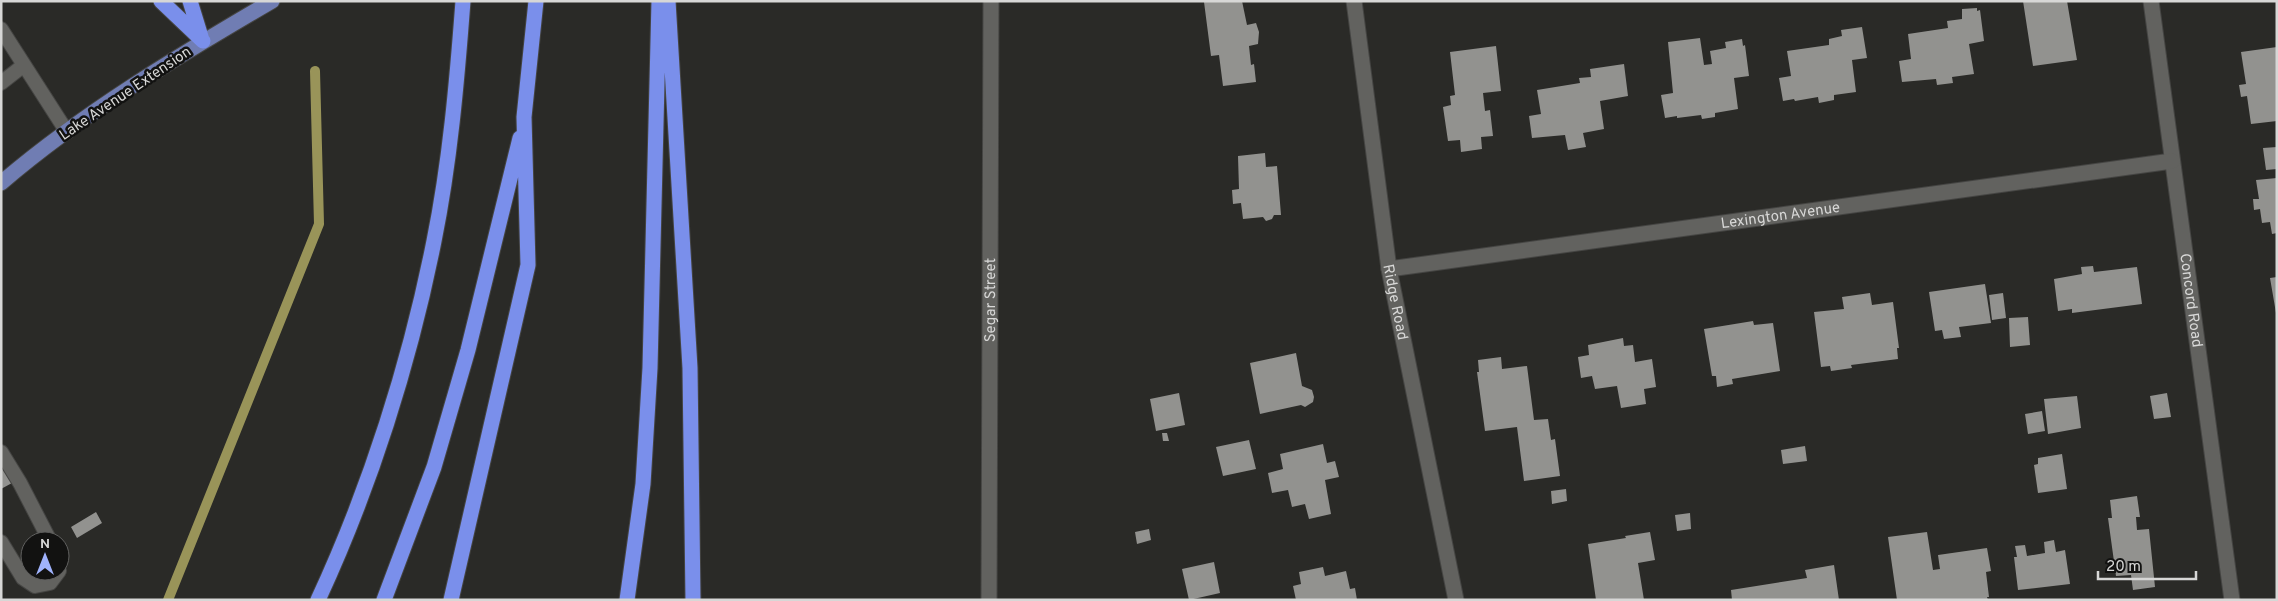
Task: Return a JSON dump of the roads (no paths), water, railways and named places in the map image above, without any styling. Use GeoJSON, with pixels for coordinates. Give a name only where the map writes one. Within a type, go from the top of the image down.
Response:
{"type":"FeatureCollection","features":[{"type":"Feature","properties":{"kind":"highway"},"geometry":{"type":"LineString","coordinates":[[161,1],[203,41]]}},
{"type":"Feature","properties":{"kind":"highway"},"geometry":{"type":"LineString","coordinates":[[190,1],[203,41]]}},
{"type":"Feature","properties":{"kind":"highway"},"geometry":{"type":"LineString","coordinates":[[318,600],[336,561],[377,453],[410,339],[434,241],[451,134],[463,1]]}},
{"type":"Feature","properties":{"kind":"highway"},"geometry":{"type":"LineString","coordinates":[[384,600],[437,458],[492,255],[524,117],[536,1]]}},
{"type":"Feature","properties":{"kind":"highway"},"geometry":{"type":"LineString","coordinates":[[626,600],[643,484],[650,368],[658,1]]}},
{"type":"Feature","properties":{"kind":"highway"},"geometry":{"type":"LineString","coordinates":[[668,1],[690,368],[693,600]]}},
{"type":"Feature","properties":{"kind":"highway"},"geometry":{"type":"LineString","coordinates":[[452,600],[528,265],[524,117]]}},
{"type":"Feature","properties":{"kind":"main road","name":"Lake Avenue Extension"},"geometry":{"type":"LineString","coordinates":[[1,183],[97,109],[203,41],[272,1]]}},
{"type":"Feature","properties":{"kind":"street","name":"Segar Street"},"geometry":{"type":"LineString","coordinates":[[989,600],[991,1]]}},
{"type":"Feature","properties":{"kind":"street","name":"Ridge Road"},"geometry":{"type":"LineString","coordinates":[[1354,1],[1389,270],[1456,600]]}},
{"type":"Feature","properties":{"kind":"street","name":"Concord Road"},"geometry":{"type":"LineString","coordinates":[[2151,1],[2232,600]]}},
{"type":"Feature","properties":{"kind":"street","name":"Lexington Avenue"},"geometry":{"type":"LineString","coordinates":[[1389,270],[2172,161]]}},
{"type":"Feature","properties":{"kind":"lane"},"geometry":{"type":"LineString","coordinates":[[1,29],[67,132]]}},
{"type":"Feature","properties":{"kind":"lane"},"geometry":{"type":"LineString","coordinates":[[1,83],[24,65]]}},
{"type":"Feature","properties":{"kind":"lane"},"geometry":{"type":"LineString","coordinates":[[1,452],[44,531]]}},
{"type":"Feature","properties":{"kind":"lane"},"geometry":{"type":"LineString","coordinates":[[1,542],[20,575]]}},
{"type":"Feature","properties":{"kind":"lane"},"geometry":{"type":"LineString","coordinates":[[27,581],[35,586],[50,583],[51,581]]}},
{"type":"Feature","properties":{"kind":"waterway"},"geometry":{"type":"LineString","coordinates":[[168,600],[319,224],[315,71]]}}]}
